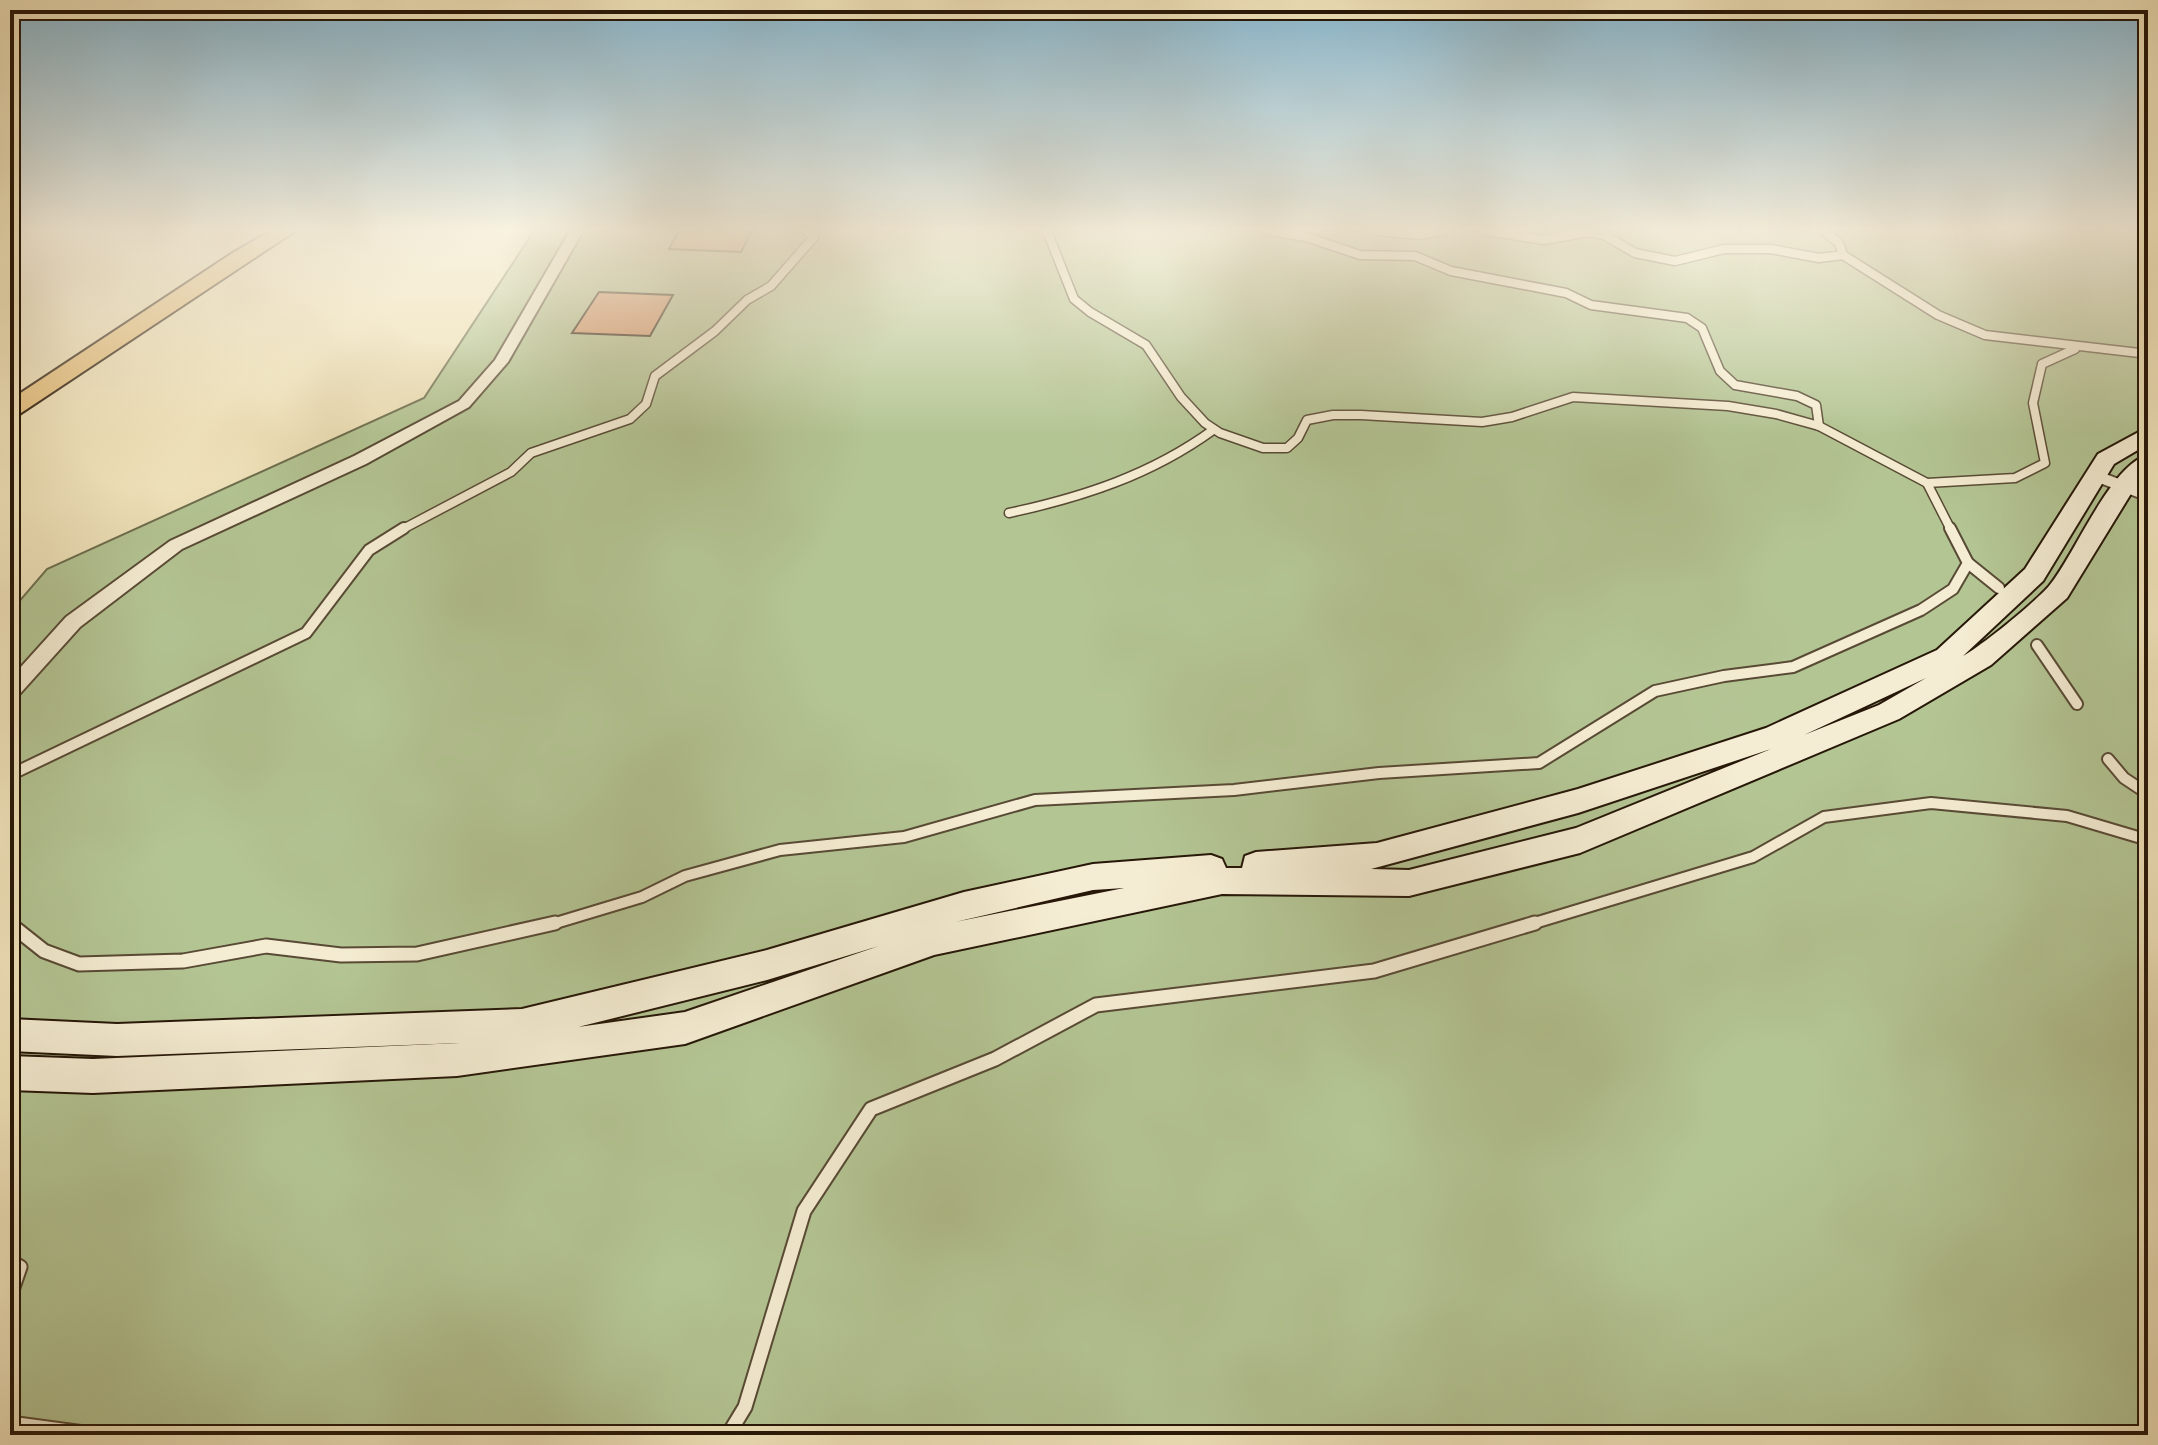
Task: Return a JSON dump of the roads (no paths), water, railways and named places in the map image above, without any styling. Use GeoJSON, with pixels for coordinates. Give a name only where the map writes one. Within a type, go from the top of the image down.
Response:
{"type":"FeatureCollection","features":[{"type":"Feature","properties":{"kind":"main road"},"geometry":{"type":"LineString","coordinates":[[10,385],[141,298]]}},
{"type":"Feature","properties":{"kind":"main road"},"geometry":{"type":"LineString","coordinates":[[10,410],[177,298]]}},
{"type":"Feature","properties":{"kind":"street"},"geometry":{"type":"LineString","coordinates":[[10,692],[73,622],[176,545],[360,460],[464,404],[501,362],[538,298]]}},
{"type":"Feature","properties":{"kind":"street"},"geometry":{"type":"LineString","coordinates":[[2122,486],[2106,459],[2148,434]]}},
{"type":"Feature","properties":{"kind":"street"},"geometry":{"type":"LineString","coordinates":[[10,1035],[117,1040],[522,1025],[767,965],[964,906],[1093,877],[1377,856],[1578,801],[1776,736],[1946,657],[2148,462]]}},
{"type":"Feature","properties":{"kind":"street"},"geometry":{"type":"LineString","coordinates":[[10,1073],[93,1076],[457,1060],[685,1028],[934,941],[1222,881],[1409,883],[1580,840],[1889,712],[1982,658],[2058,592],[2122,486]]}},
{"type":"Feature","properties":{"kind":"lane"},"geometry":{"type":"LineString","coordinates":[[10,775],[306,633],[369,550],[416,521],[511,472],[531,453],[630,419],[646,404],[655,376],[715,331],[750,298]]}},
{"type":"Feature","properties":{"kind":"lane"},"geometry":{"type":"LineString","coordinates":[[1073,298],[1100,320],[1143,341],[1160,360],[1169,379],[1213,430],[1243,438],[1265,449],[1283,451],[1299,441],[1307,420],[1333,415],[1482,422],[1512,417],[1573,397],[1728,406],[1776,414],[1819,426],[1927,483],[2015,478],[2045,463],[2033,403],[2042,364],[2077,348]]}},
{"type":"Feature","properties":{"kind":"lane"},"geometry":{"type":"LineString","coordinates":[[1577,298],[1591,305],[1687,318],[1702,328],[1720,371],[1735,385],[1797,396],[1816,405],[1819,426]]}},
{"type":"Feature","properties":{"kind":"lane"},"geometry":{"type":"LineString","coordinates":[[1913,298],[1938,315],[1985,335],[2148,354]]}},
{"type":"Feature","properties":{"kind":"lane"},"geometry":{"type":"LineString","coordinates":[[1009,513],[1065,501],[1131,480],[1183,454],[1213,430]]}},
{"type":"Feature","properties":{"kind":"lane"},"geometry":{"type":"LineString","coordinates":[[1927,483],[1968,563],[1999,588]]}},
{"type":"Feature","properties":{"kind":"lane"},"geometry":{"type":"LineString","coordinates":[[10,924],[44,951],[79,964],[183,961],[266,946],[341,955],[417,954],[544,926],[642,897],[685,876],[780,850],[904,837],[1035,800],[1234,790],[1379,773],[1539,763],[1655,691],[1724,676],[1793,667],[1921,610],[1953,589],[1968,563]]}},
{"type":"Feature","properties":{"kind":"lane"},"geometry":{"type":"LineString","coordinates":[[2037,645],[2077,704]]}},
{"type":"Feature","properties":{"kind":"lane"},"geometry":{"type":"LineString","coordinates":[[2108,759],[2124,778],[2148,794]]}},
{"type":"Feature","properties":{"kind":"lane"},"geometry":{"type":"LineString","coordinates":[[728,1435],[745,1407],[804,1211],[871,1109],[995,1059],[1096,1005],[1374,971],[1753,857],[1824,817],[1931,803],[2067,816],[2148,840]]}},
{"type":"Feature","properties":{"kind":"lane"},"geometry":{"type":"LineString","coordinates":[[10,1261],[20,1267],[10,1296]]}},
{"type":"Feature","properties":{"kind":"lane"},"geometry":{"type":"LineString","coordinates":[[10,1423],[99,1435]]}}]}
